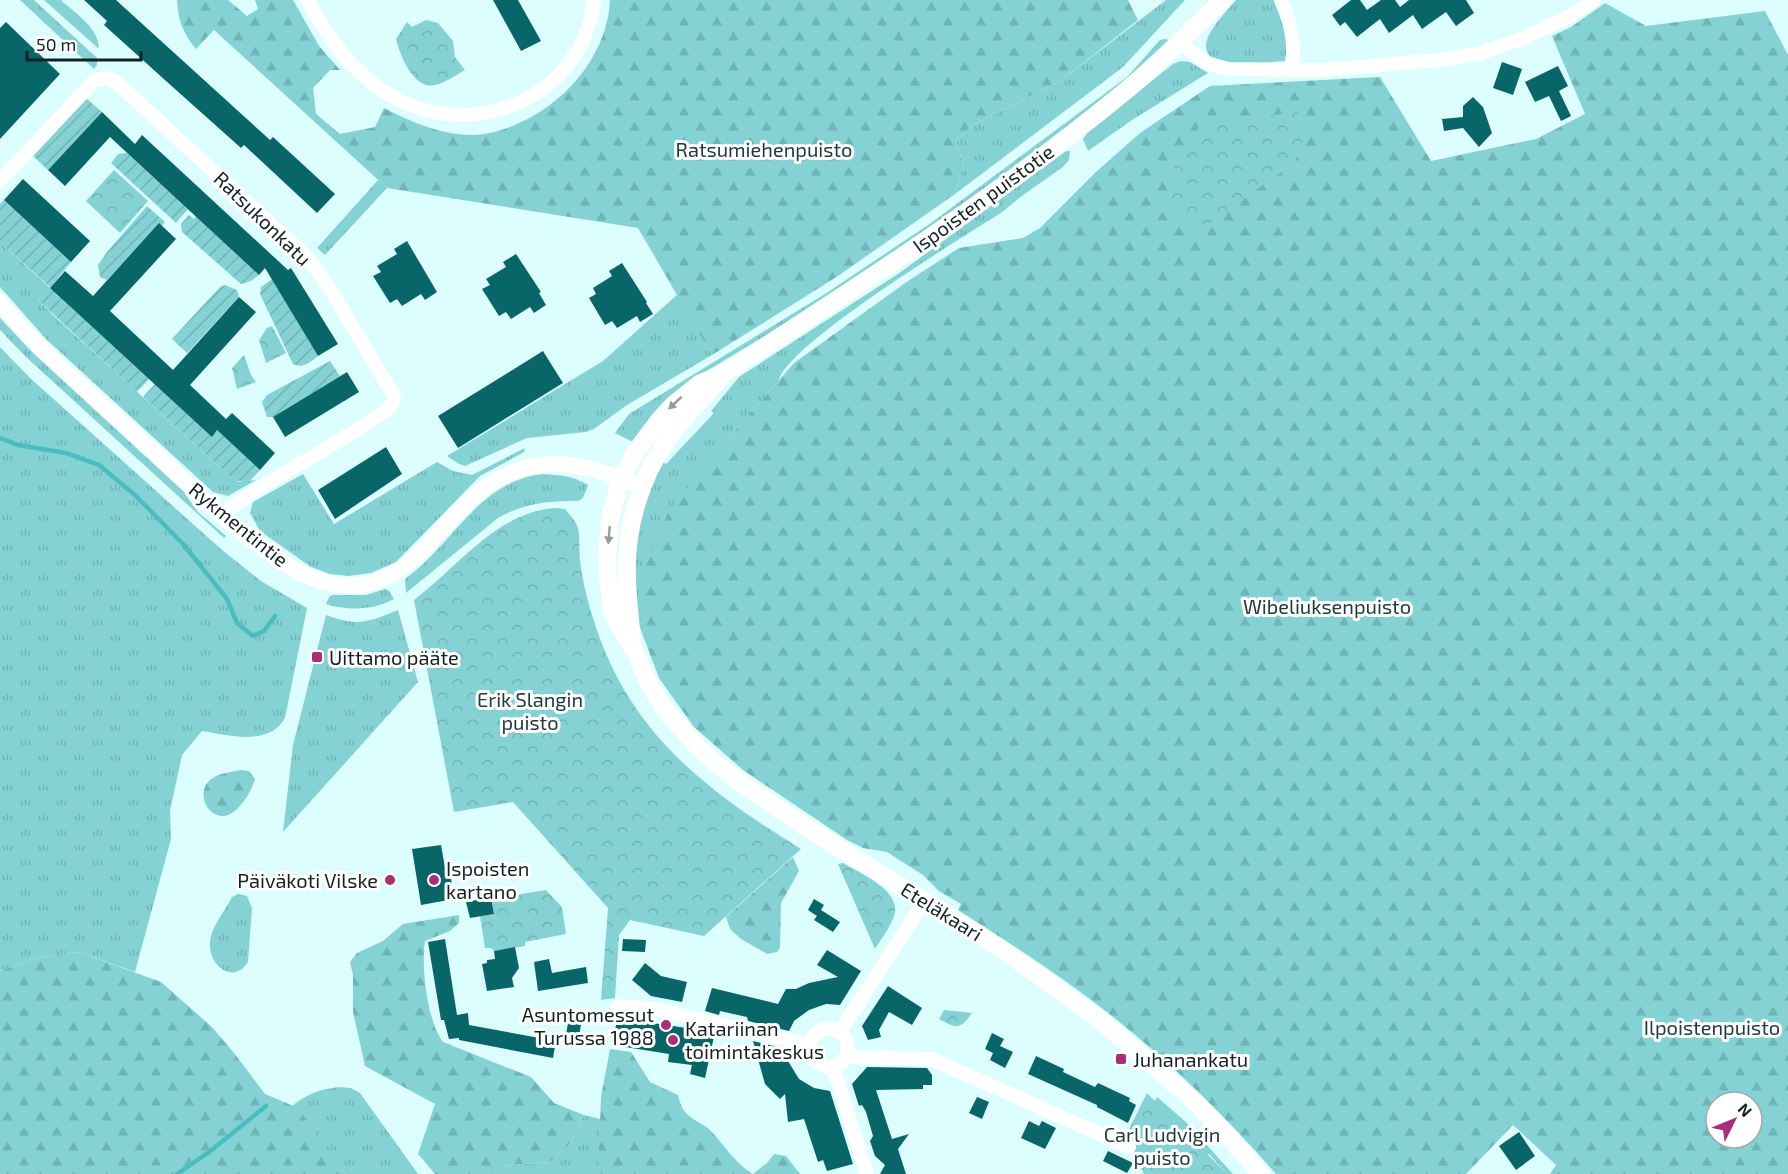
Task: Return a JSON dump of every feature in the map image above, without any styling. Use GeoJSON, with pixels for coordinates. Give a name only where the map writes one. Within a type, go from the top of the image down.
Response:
{"type":"FeatureCollection","features":[{"type":"Feature","properties":{"kind":"main road","name":"Ispoisten puistotie"},"geometry":{"type":"LineString","coordinates":[[621,478],[639,447],[673,405],[699,384],[724,373],[912,251],[1069,136],[1124,93],[1180,43],[1223,0]]}},
{"type":"Feature","properties":{"kind":"main road","name":"Ispoisten puistotie"},"geometry":{"type":"LineString","coordinates":[[643,488],[658,454],[669,437],[724,373]]}},
{"type":"Feature","properties":{"kind":"main road","name":"Eteläkaari"},"geometry":{"type":"LineString","coordinates":[[621,478],[610,522],[608,577],[616,620],[664,709],[683,731],[715,763],[807,828],[925,900],[1014,958],[1099,1018],[1195,1102],[1261,1174]]}},
{"type":"Feature","properties":{"kind":"main road","name":"Eteläkaari"},"geometry":{"type":"LineString","coordinates":[[632,647],[627,559],[633,518],[643,488]]}},
{"type":"Feature","properties":{"kind":"street"},"geometry":{"type":"LineString","coordinates":[[308,0],[336,47],[377,86],[394,98],[436,113],[473,116],[507,109],[543,89],[555,78],[576,51],[589,23],[594,0]]}},
{"type":"Feature","properties":{"kind":"street"},"geometry":{"type":"LineString","coordinates":[[1281,0],[1292,25],[1294,52],[1292,69]]}},
{"type":"Feature","properties":{"kind":"street"},"geometry":{"type":"LineString","coordinates":[[1180,43],[1206,63],[1219,67],[1324,70],[1441,60],[1481,53],[1545,29],[1594,0]]}},
{"type":"Feature","properties":{"kind":"street","name":"Ratsukonkatu"},"geometry":{"type":"LineString","coordinates":[[0,181],[94,81],[100,78],[115,81],[294,243],[326,283],[394,396],[392,404],[386,411],[261,486],[222,515]]}},
{"type":"Feature","properties":{"kind":"street","name":"Rykmentintie"},"geometry":{"type":"LineString","coordinates":[[0,303],[35,341],[222,515],[294,569],[335,585],[363,585],[382,580],[400,570],[418,555],[468,501],[490,483],[512,471],[534,465],[563,463],[597,470],[643,488]]}},
{"type":"Feature","properties":{"kind":"street"},"geometry":{"type":"LineString","coordinates":[[840,1032],[925,900]]}},
{"type":"Feature","properties":{"kind":"street"},"geometry":{"type":"LineString","coordinates":[[618,1006],[655,1009],[810,1045]]}},
{"type":"Feature","properties":{"kind":"street"},"geometry":{"type":"LineString","coordinates":[[824,1029],[836,1029],[840,1032],[848,1040],[846,1057],[838,1065],[827,1067],[816,1062],[810,1051],[815,1034],[824,1029]]}},
{"type":"Feature","properties":{"kind":"street"},"geometry":{"type":"LineString","coordinates":[[846,1057],[931,1059],[1129,1147]]}},
{"type":"Feature","properties":{"kind":"street"},"geometry":{"type":"LineString","coordinates":[[833,1066],[867,1174]]}},
{"type":"Feature","properties":{"kind":"green space"},"geometry":{"type":"Polygon","coordinates":[[[20,0],[34,0],[97,58],[97,65],[94,69],[20,0]]]}},
{"type":"Feature","properties":{"kind":"green space"},"geometry":{"type":"Polygon","coordinates":[[[44,0],[61,0],[80,16],[95,34],[99,49],[44,0]]]}},
{"type":"Feature","properties":{"kind":"green space","name":"Ratsumiehenpuisto"},"geometry":{"type":"Polygon","coordinates":[[[177,0],[228,0],[247,16],[258,9],[255,0],[293,0],[319,46],[340,70],[330,70],[313,88],[316,114],[340,134],[375,127],[384,108],[419,124],[445,132],[471,135],[508,128],[530,118],[551,104],[586,68],[598,47],[606,24],[610,0],[1128,0],[1138,20],[1060,81],[973,125],[956,140],[963,165],[955,194],[838,276],[712,355],[638,228],[387,188],[214,30],[196,49],[182,26],[177,0]]]}},
{"type":"Feature","properties":{"kind":"green space"},"geometry":{"type":"Polygon","coordinates":[[[1166,0],[1185,0],[1123,67],[955,194],[963,165],[956,140],[973,125],[1060,81],[1166,0]]]}},
{"type":"Feature","properties":{"kind":"green space"},"geometry":{"type":"Polygon","coordinates":[[[1236,0],[1277,0],[1288,42],[1285,61],[1233,64],[1220,62],[1211,57],[1206,49],[1208,37],[1217,22],[1236,0]]]}},
{"type":"Feature","properties":{"kind":"green space","name":"Wibeliuksenpuisto"},"geometry":{"type":"Polygon","coordinates":[[[1605,3],[1646,26],[1765,11],[1788,55],[1788,1174],[1550,1174],[1556,1165],[1513,1125],[1466,1174],[1276,1174],[1188,1082],[1090,999],[1042,964],[958,910],[961,904],[939,891],[923,875],[887,852],[863,848],[847,840],[743,770],[694,727],[659,678],[639,625],[639,574],[669,511],[724,443],[794,363],[908,281],[959,248],[1023,238],[1040,228],[1097,171],[1140,133],[1210,86],[1380,77],[1431,161],[1536,139],[1585,114],[1552,36],[1571,27],[1605,3]]]}},
{"type":"Feature","properties":{"kind":"green space"},"geometry":{"type":"Polygon","coordinates":[[[426,20],[438,23],[453,41],[455,57],[465,70],[435,85],[427,85],[414,77],[401,54],[396,39],[407,22],[412,27],[426,20]]]}},
{"type":"Feature","properties":{"kind":"green space"},"geometry":{"type":"Polygon","coordinates":[[[1160,40],[1169,40],[1140,70],[933,226],[778,328],[705,372],[633,442],[615,433],[629,414],[825,294],[931,223],[1127,77],[1160,40]]]}},
{"type":"Feature","properties":{"kind":"green space"},"geometry":{"type":"Polygon","coordinates":[[[1181,61],[1190,62],[1208,73],[1132,120],[1088,151],[1083,139],[1088,132],[1173,64],[1181,61]]]}},
{"type":"Feature","properties":{"kind":"green space"},"geometry":{"type":"Polygon","coordinates":[[[86,98],[102,112],[48,170],[33,156],[86,98]]]}},
{"type":"Feature","properties":{"kind":"green space"},"geometry":{"type":"Polygon","coordinates":[[[1297,112],[1305,133],[1295,162],[1194,235],[1166,197],[1180,149],[1202,124],[1297,112]]]}},
{"type":"Feature","properties":{"kind":"green space"},"geometry":{"type":"Polygon","coordinates":[[[1066,151],[1070,151],[1069,160],[1063,167],[1001,213],[878,292],[812,342],[789,364],[779,380],[724,443],[639,625],[632,565],[643,499],[663,462],[666,464],[714,413],[711,411],[739,377],[898,274],[1066,151]]]}},
{"type":"Feature","properties":{"kind":"green space"},"geometry":{"type":"Polygon","coordinates":[[[127,153],[188,209],[176,223],[111,163],[118,154],[127,153]]]}},
{"type":"Feature","properties":{"kind":"green space"},"geometry":{"type":"Polygon","coordinates":[[[114,170],[148,201],[120,233],[86,201],[114,170]]]}},
{"type":"Feature","properties":{"kind":"green space"},"geometry":{"type":"Polygon","coordinates":[[[378,180],[387,188],[325,255],[317,248],[378,180]]]}},
{"type":"Feature","properties":{"kind":"green space"},"geometry":{"type":"Polygon","coordinates":[[[4,200],[71,262],[50,288],[149,379],[137,392],[38,300],[50,287],[0,242],[0,204],[4,200]]]}},
{"type":"Feature","properties":{"kind":"green space"},"geometry":{"type":"Polygon","coordinates":[[[147,206],[165,222],[162,226],[159,224],[107,280],[100,277],[98,265],[147,206]]]}},
{"type":"Feature","properties":{"kind":"green space"},"geometry":{"type":"Polygon","coordinates":[[[189,215],[194,219],[196,216],[259,275],[241,284],[182,232],[181,224],[189,215]]]}},
{"type":"Feature","properties":{"kind":"green space"},"geometry":{"type":"Polygon","coordinates":[[[0,242],[50,288],[38,300],[53,315],[228,475],[239,482],[256,480],[228,496],[213,492],[46,339],[0,287],[0,242]]]}},
{"type":"Feature","properties":{"kind":"green space"},"geometry":{"type":"Polygon","coordinates":[[[272,279],[318,356],[306,364],[300,366],[293,364],[260,294],[261,287],[272,279]]]}},
{"type":"Feature","properties":{"kind":"green space"},"geometry":{"type":"Polygon","coordinates":[[[225,285],[237,290],[239,297],[187,353],[172,339],[220,287],[225,285]]]}},
{"type":"Feature","properties":{"kind":"green space"},"geometry":{"type":"Polygon","coordinates":[[[678,294],[712,355],[627,405],[594,429],[586,432],[527,438],[465,466],[447,456],[603,361],[678,294]]]}},
{"type":"Feature","properties":{"kind":"green space"},"geometry":{"type":"Polygon","coordinates":[[[0,318],[32,352],[183,491],[198,512],[226,536],[224,538],[26,357],[0,330],[0,318]]]}},
{"type":"Feature","properties":{"kind":"green space"},"geometry":{"type":"Polygon","coordinates":[[[272,326],[286,353],[266,363],[259,340],[267,328],[272,326]]]}},
{"type":"Feature","properties":{"kind":"green space"},"geometry":{"type":"Polygon","coordinates":[[[0,347],[29,377],[222,550],[261,581],[307,608],[285,718],[278,727],[269,733],[247,737],[202,731],[182,755],[170,811],[171,839],[135,972],[78,952],[31,959],[0,971],[0,347]]]}},
{"type":"Feature","properties":{"kind":"green space"},"geometry":{"type":"Polygon","coordinates":[[[244,355],[256,382],[237,389],[232,368],[244,355]]]}},
{"type":"Feature","properties":{"kind":"green space"},"geometry":{"type":"Polygon","coordinates":[[[330,361],[340,376],[273,417],[267,417],[262,402],[267,395],[330,361]]]}},
{"type":"Feature","properties":{"kind":"green space"},"geometry":{"type":"Polygon","coordinates":[[[155,384],[212,436],[217,430],[260,470],[248,483],[235,480],[228,475],[143,397],[155,384]]]}},
{"type":"Feature","properties":{"kind":"green space"},"geometry":{"type":"Polygon","coordinates":[[[525,448],[524,452],[480,476],[396,562],[371,573],[348,576],[330,574],[311,567],[260,531],[250,513],[253,502],[303,474],[334,524],[437,462],[453,471],[472,475],[525,448]]]}},
{"type":"Feature","properties":{"kind":"green space"},"geometry":{"type":"Polygon","coordinates":[[[543,474],[572,478],[588,485],[583,498],[578,501],[546,502],[527,506],[498,518],[406,593],[405,579],[438,549],[483,501],[520,479],[543,474]]]}},
{"type":"Feature","properties":{"kind":"green space","name":"Erik Slangin puisto"},"geometry":{"type":"Polygon","coordinates":[[[555,508],[565,509],[577,525],[582,574],[593,618],[608,658],[627,694],[649,725],[674,754],[702,780],[732,804],[801,849],[704,936],[630,920],[619,935],[615,998],[601,1000],[608,908],[513,802],[454,812],[414,600],[496,530],[515,519],[555,508]]]}},
{"type":"Feature","properties":{"kind":"green space"},"geometry":{"type":"Polygon","coordinates":[[[385,589],[394,599],[386,603],[351,608],[326,604],[332,595],[366,595],[385,589]]]}},
{"type":"Feature","properties":{"kind":"green space"},"geometry":{"type":"Polygon","coordinates":[[[398,610],[418,682],[283,832],[293,745],[326,615],[347,621],[363,622],[398,610]]]}},
{"type":"Feature","properties":{"kind":"green space"},"geometry":{"type":"Polygon","coordinates":[[[241,770],[249,771],[255,779],[243,802],[228,815],[216,815],[211,812],[205,802],[206,785],[217,776],[241,770]]]}},
{"type":"Feature","properties":{"kind":"green space"},"geometry":{"type":"Polygon","coordinates":[[[793,857],[799,871],[781,903],[780,948],[777,952],[767,954],[741,939],[730,929],[726,917],[793,857]]]}},
{"type":"Feature","properties":{"kind":"green space"},"geometry":{"type":"Polygon","coordinates":[[[843,863],[878,884],[892,899],[895,907],[888,929],[875,949],[838,864],[843,863]]]}},
{"type":"Feature","properties":{"kind":"green space"},"geometry":{"type":"Polygon","coordinates":[[[546,890],[562,907],[566,934],[525,942],[525,946],[494,951],[491,948],[485,948],[480,916],[494,914],[492,899],[546,890]]]}},
{"type":"Feature","properties":{"kind":"green space"},"geometry":{"type":"Polygon","coordinates":[[[238,894],[247,896],[252,908],[248,962],[242,969],[230,972],[218,965],[211,952],[210,944],[212,932],[218,920],[232,897],[238,894]]]}},
{"type":"Feature","properties":{"kind":"green space"},"geometry":{"type":"Polygon","coordinates":[[[459,915],[459,923],[450,931],[425,941],[426,993],[437,1033],[443,1042],[531,1077],[554,1103],[584,1115],[570,1144],[550,1162],[499,1166],[495,1174],[435,1174],[418,1154],[435,1104],[365,1066],[353,1012],[353,975],[350,962],[357,953],[383,941],[403,924],[459,915]]]}},
{"type":"Feature","properties":{"kind":"green space"},"geometry":{"type":"Polygon","coordinates":[[[78,952],[161,982],[212,1027],[265,1094],[298,1108],[345,1174],[0,1174],[0,971],[31,959],[78,952]]]}},
{"type":"Feature","properties":{"kind":"green space"},"geometry":{"type":"Polygon","coordinates":[[[944,1010],[972,1013],[964,1023],[954,1026],[939,1019],[944,1010]]]}},
{"type":"Feature","properties":{"kind":"green space"},"geometry":{"type":"Polygon","coordinates":[[[610,1049],[631,1052],[650,1082],[678,1095],[686,1113],[709,1129],[735,1159],[753,1174],[601,1174],[598,1171],[601,1097],[610,1049]]]}},
{"type":"Feature","properties":{"kind":"green space"},"geometry":{"type":"Polygon","coordinates":[[[339,1087],[351,1088],[360,1093],[418,1174],[345,1174],[298,1109],[292,1106],[314,1093],[339,1087]]]}},
{"type":"Feature","properties":{"kind":"green space","name":"Carl Ludvigin puisto"},"geometry":{"type":"Polygon","coordinates":[[[1147,1093],[1227,1174],[1144,1174],[1126,1135],[1147,1093]]]}},
{"type":"Feature","properties":{"kind":"green space"},"geometry":{"type":"Polygon","coordinates":[[[1157,1097],[1186,1122],[1233,1174],[1227,1174],[1210,1155],[1143,1123],[1157,1097]]]}},
{"type":"Feature","properties":{"kind":"green space"},"geometry":{"type":"Polygon","coordinates":[[[584,1115],[600,1119],[600,1137],[719,1174],[495,1174],[499,1166],[550,1162],[570,1144],[584,1115]]]}},
{"type":"Feature","properties":{"kind":"green space"},"geometry":{"type":"Polygon","coordinates":[[[774,1154],[786,1156],[800,1174],[753,1174],[774,1154]]]}},
{"type":"Feature","properties":{"kind":"building"},"geometry":{"type":"Polygon","coordinates":[[[84,0],[116,0],[270,140],[273,137],[335,194],[317,213],[244,145],[241,148],[104,25],[107,21],[84,0]]]}},
{"type":"Feature","properties":{"kind":"building"},"geometry":{"type":"Polygon","coordinates":[[[493,0],[518,0],[541,41],[521,51],[493,0]]]}},
{"type":"Feature","properties":{"kind":"building"},"geometry":{"type":"Polygon","coordinates":[[[1351,0],[1360,0],[1367,10],[1381,0],[1395,0],[1400,7],[1409,0],[1466,0],[1474,13],[1456,26],[1446,12],[1422,29],[1413,15],[1389,33],[1380,19],[1357,37],[1345,22],[1340,26],[1332,15],[1351,0]]]}},
{"type":"Feature","properties":{"kind":"building"},"geometry":{"type":"Polygon","coordinates":[[[6,22],[60,74],[0,139],[0,28],[6,22]]]}},
{"type":"Feature","properties":{"kind":"building"},"geometry":{"type":"Polygon","coordinates":[[[1502,62],[1522,69],[1513,95],[1493,88],[1502,62]]]}},
{"type":"Feature","properties":{"kind":"building"},"geometry":{"type":"Polygon","coordinates":[[[1558,66],[1568,86],[1559,91],[1571,116],[1561,121],[1549,96],[1535,102],[1525,82],[1558,66]]]}},
{"type":"Feature","properties":{"kind":"building"},"geometry":{"type":"Polygon","coordinates":[[[1473,97],[1483,107],[1492,133],[1479,147],[1463,128],[1444,131],[1442,119],[1463,117],[1463,106],[1473,97]]]}},
{"type":"Feature","properties":{"kind":"building"},"geometry":{"type":"Polygon","coordinates":[[[102,112],[135,144],[142,135],[288,270],[291,268],[338,344],[318,356],[265,268],[259,275],[110,137],[65,186],[48,170],[102,112]]]}},
{"type":"Feature","properties":{"kind":"building"},"geometry":{"type":"Polygon","coordinates":[[[23,179],[90,241],[71,262],[4,200],[23,179]]]}},
{"type":"Feature","properties":{"kind":"building"},"geometry":{"type":"Polygon","coordinates":[[[159,223],[176,239],[110,311],[173,370],[239,297],[256,312],[190,385],[226,419],[232,413],[275,453],[260,470],[217,430],[212,437],[50,288],[65,271],[93,296],[159,223]]]}},
{"type":"Feature","properties":{"kind":"building"},"geometry":{"type":"Polygon","coordinates":[[[407,241],[437,292],[425,300],[421,294],[402,306],[397,299],[390,303],[373,276],[381,272],[377,266],[397,254],[394,249],[407,241]]]}},
{"type":"Feature","properties":{"kind":"building"},"geometry":{"type":"Polygon","coordinates":[[[516,254],[541,292],[539,293],[546,305],[534,313],[530,307],[511,319],[506,312],[499,316],[482,289],[490,285],[486,279],[506,267],[503,262],[516,254]]]}},
{"type":"Feature","properties":{"kind":"building"},"geometry":{"type":"Polygon","coordinates":[[[622,263],[653,314],[640,322],[637,316],[617,328],[612,321],[605,325],[589,298],[596,294],[593,288],[612,276],[609,271],[622,263]]]}},
{"type":"Feature","properties":{"kind":"building"},"geometry":{"type":"Polygon","coordinates":[[[543,351],[563,383],[458,448],[438,416],[543,351]]]}},
{"type":"Feature","properties":{"kind":"building"},"geometry":{"type":"Polygon","coordinates":[[[347,372],[359,392],[285,437],[273,417],[347,372]]]}},
{"type":"Feature","properties":{"kind":"building"},"geometry":{"type":"Polygon","coordinates":[[[386,447],[402,474],[335,519],[318,490],[386,447]]]}},
{"type":"Feature","properties":{"kind":"building","name":"Ispoisten kartano"},"geometry":{"type":"Polygon","coordinates":[[[441,845],[446,873],[450,872],[454,899],[421,905],[412,849],[441,845]]]}},
{"type":"Feature","properties":{"kind":"building"},"geometry":{"type":"Polygon","coordinates":[[[491,897],[494,914],[470,918],[466,902],[491,897]]]}},
{"type":"Feature","properties":{"kind":"building"},"geometry":{"type":"Polygon","coordinates":[[[814,899],[824,905],[821,910],[840,922],[833,932],[814,920],[817,916],[808,910],[814,899]]]}},
{"type":"Feature","properties":{"kind":"building"},"geometry":{"type":"Polygon","coordinates":[[[445,939],[457,1015],[468,1013],[469,1025],[556,1041],[553,1058],[459,1040],[459,1038],[449,1039],[444,1020],[441,1020],[428,942],[445,939]]]}},
{"type":"Feature","properties":{"kind":"building"},"geometry":{"type":"Polygon","coordinates":[[[623,939],[646,940],[645,952],[622,951],[623,939]]]}},
{"type":"Feature","properties":{"kind":"building"},"geometry":{"type":"Polygon","coordinates":[[[515,947],[519,968],[512,978],[514,987],[487,991],[482,964],[487,963],[487,960],[495,959],[494,951],[515,947]]]}},
{"type":"Feature","properties":{"kind":"building"},"geometry":{"type":"Polygon","coordinates":[[[827,950],[861,971],[840,1005],[826,1004],[809,1010],[794,1021],[789,1031],[748,1021],[747,1017],[720,1011],[719,1015],[705,1011],[712,988],[778,1004],[786,989],[796,989],[809,983],[838,977],[817,965],[827,950]]]}},
{"type":"Feature","properties":{"kind":"building"},"geometry":{"type":"Polygon","coordinates":[[[549,959],[552,973],[586,967],[588,983],[538,991],[534,962],[549,959]]]}},
{"type":"Feature","properties":{"kind":"building"},"geometry":{"type":"Polygon","coordinates":[[[645,963],[661,976],[687,982],[682,1002],[651,996],[632,980],[645,963]]]}},
{"type":"Feature","properties":{"kind":"building"},"geometry":{"type":"Polygon","coordinates":[[[888,986],[922,1008],[912,1025],[889,1012],[879,1030],[881,1037],[868,1040],[862,1026],[888,986]]]}},
{"type":"Feature","properties":{"kind":"building"},"geometry":{"type":"Polygon","coordinates":[[[570,1010],[583,1012],[579,1037],[566,1035],[570,1010]]]}},
{"type":"Feature","properties":{"kind":"building"},"geometry":{"type":"Polygon","coordinates":[[[617,1018],[715,1032],[705,1078],[690,1074],[692,1065],[668,1062],[669,1054],[613,1045],[617,1018]]]}},
{"type":"Feature","properties":{"kind":"building"},"geometry":{"type":"Polygon","coordinates":[[[992,1033],[1004,1039],[1000,1046],[1013,1052],[1005,1068],[990,1060],[993,1053],[985,1049],[992,1033]]]}},
{"type":"Feature","properties":{"kind":"building"},"geometry":{"type":"Polygon","coordinates":[[[753,1041],[786,1049],[788,1061],[799,1079],[814,1088],[830,1091],[853,1164],[827,1171],[823,1160],[818,1162],[804,1119],[788,1122],[785,1094],[780,1099],[765,1084],[753,1041]]]}},
{"type":"Feature","properties":{"kind":"building"},"geometry":{"type":"Polygon","coordinates":[[[1036,1056],[1095,1087],[1098,1083],[1130,1098],[1129,1101],[1136,1105],[1128,1123],[1097,1105],[1028,1074],[1036,1056]]]}},
{"type":"Feature","properties":{"kind":"building"},"geometry":{"type":"Polygon","coordinates":[[[867,1067],[927,1068],[932,1075],[932,1085],[923,1085],[923,1089],[876,1090],[892,1139],[909,1134],[898,1149],[906,1174],[880,1174],[885,1165],[875,1156],[870,1141],[873,1136],[866,1112],[862,1105],[859,1106],[852,1084],[867,1067]]]}},
{"type":"Feature","properties":{"kind":"building"},"geometry":{"type":"Polygon","coordinates":[[[977,1097],[989,1102],[982,1119],[969,1113],[977,1097]]]}},
{"type":"Feature","properties":{"kind":"building"},"geometry":{"type":"Polygon","coordinates":[[[1029,1121],[1039,1126],[1042,1121],[1056,1128],[1045,1149],[1021,1138],[1029,1121]]]}},
{"type":"Feature","properties":{"kind":"building"},"geometry":{"type":"Polygon","coordinates":[[[1519,1132],[1535,1156],[1516,1170],[1499,1146],[1519,1132]]]}},
{"type":"Feature","properties":{"kind":"building"},"geometry":{"type":"Polygon","coordinates":[[[1108,1151],[1133,1163],[1127,1173],[1103,1161],[1108,1151]]]}},
{"type":"Feature","properties":{"kind":"waterway"},"geometry":{"type":"LineString","coordinates":[[0,438],[18,445],[66,453],[99,465],[136,496],[184,545],[227,599],[237,623],[253,636],[264,631],[275,616]]}},
{"type":"Feature","properties":{"kind":"waterway"},"geometry":{"type":"LineString","coordinates":[[177,1174],[209,1152],[266,1106]]}},
{"type":"Feature","properties":{"kind":"place","name":"Uittamo pääte"},"geometry":{"type":"Point","coordinates":[317,657]}},
{"type":"Feature","properties":{"kind":"place","name":"Päiväkoti Vilske"},"geometry":{"type":"Point","coordinates":[390,880]}},
{"type":"Feature","properties":{"kind":"place","name":"Ispoisten kartano"},"geometry":{"type":"Point","coordinates":[434,880]}},
{"type":"Feature","properties":{"kind":"place","name":"Asuntomessut Turussa 1988"},"geometry":{"type":"Point","coordinates":[666,1025]}},
{"type":"Feature","properties":{"kind":"place","name":"Katariinan toimintakeskus"},"geometry":{"type":"Point","coordinates":[673,1040]}},
{"type":"Feature","properties":{"kind":"place","name":"Juhanankatu"},"geometry":{"type":"Point","coordinates":[1121,1059]}},
{"type":"Feature","properties":{"kind":"park label","name":"Ilpoistenpuisto"},"geometry":{"type":"Point","coordinates":[1712,1027]}}]}
